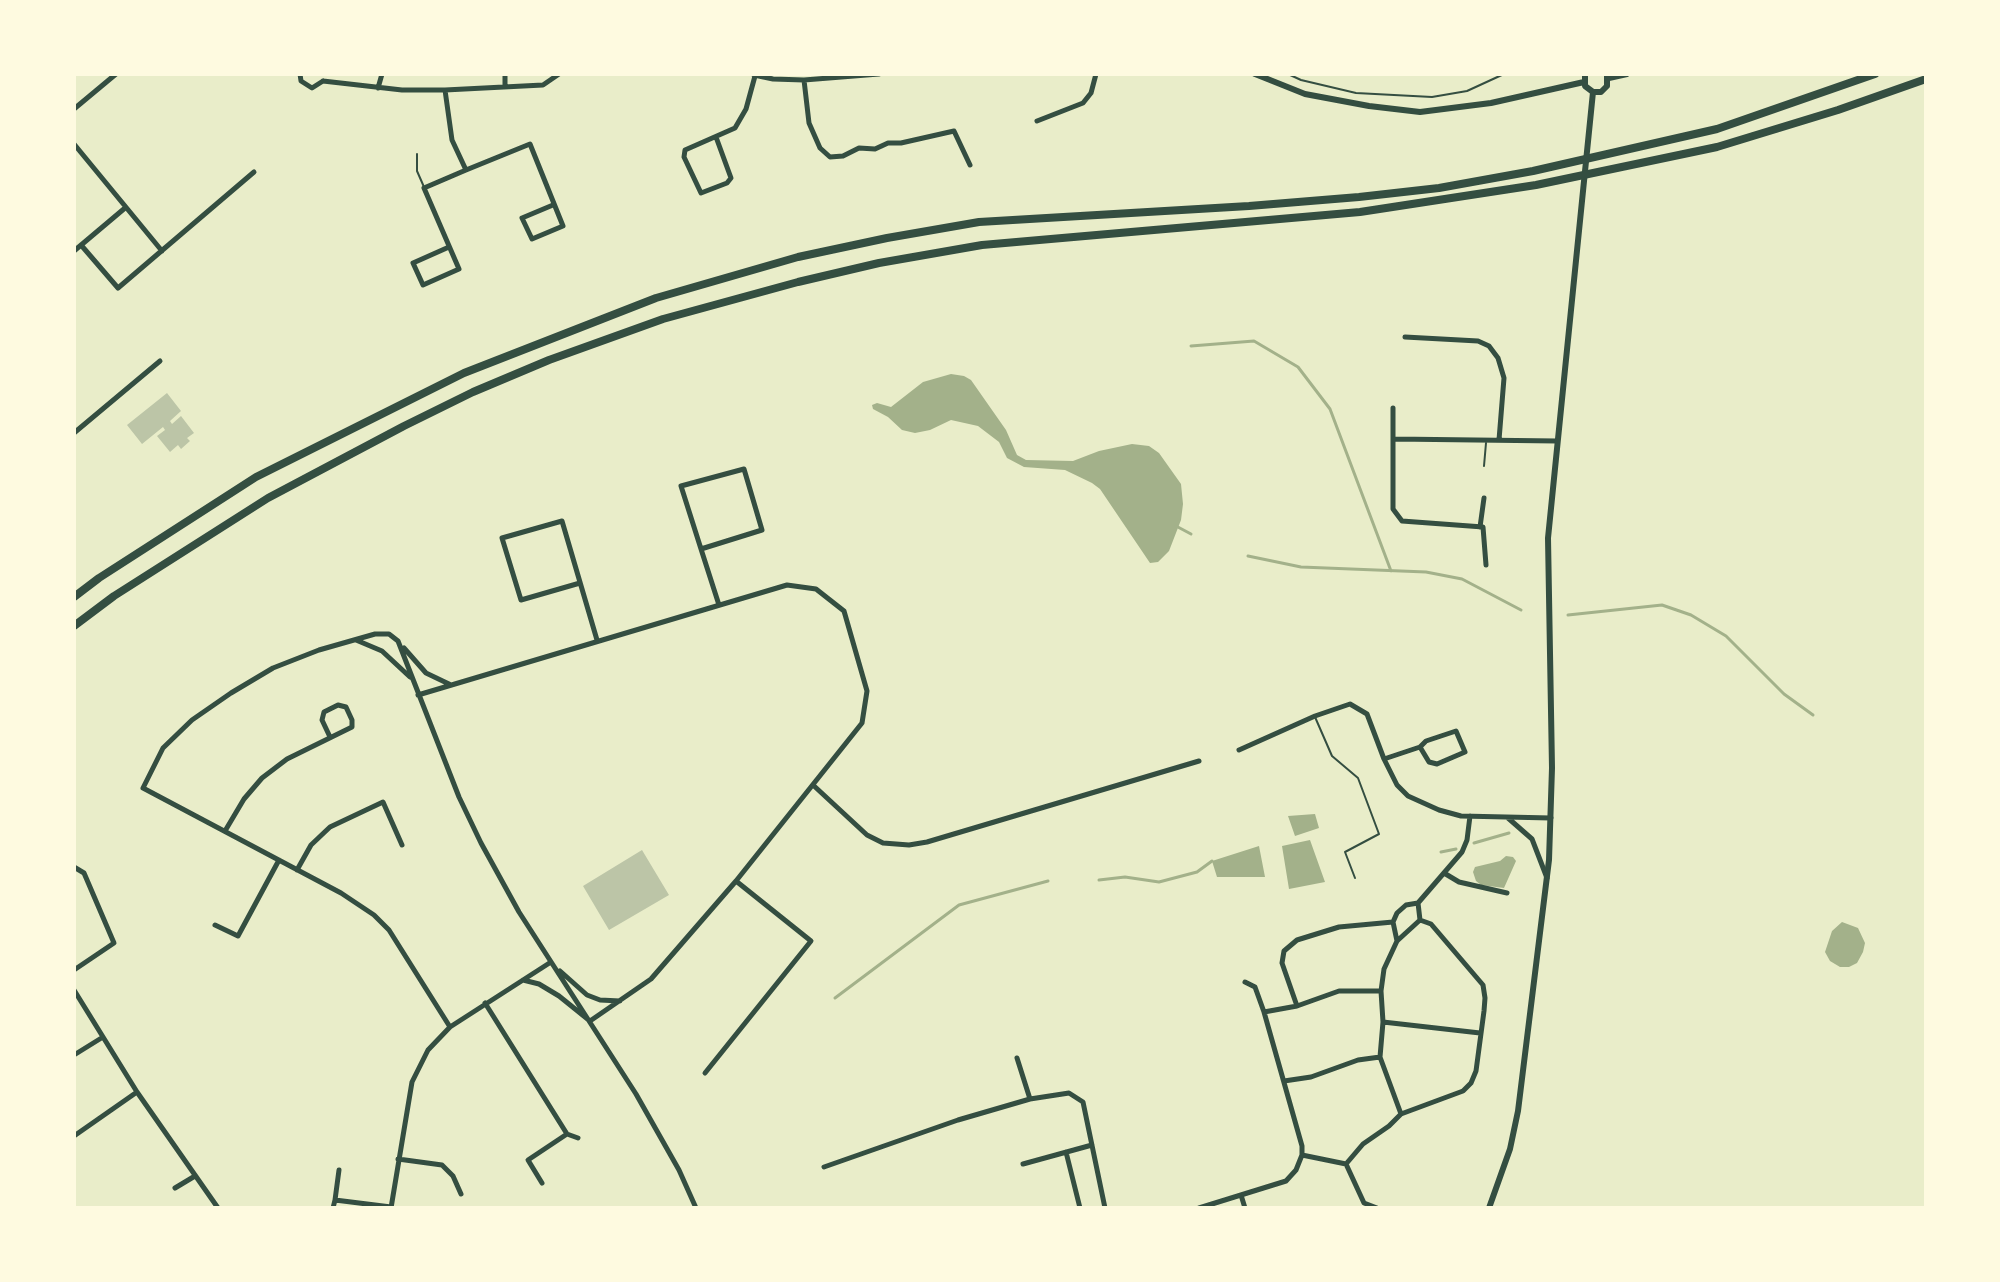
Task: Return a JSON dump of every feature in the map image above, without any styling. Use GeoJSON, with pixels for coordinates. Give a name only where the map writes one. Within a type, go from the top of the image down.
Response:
{"type":"FeatureCollection","features":[{"type":"Feature","properties":{"kind":"highway"},"geometry":{"type":"LineString","coordinates":[[74,597],[256,477],[464,373],[656,298],[798,257],[979,222],[1359,197],[1439,188],[1533,171],[1717,129],[1875,74]]}},
{"type":"Feature","properties":{"kind":"highway"},"geometry":{"type":"LineString","coordinates":[[74,626],[114,596],[268,498],[404,426],[549,360],[663,319],[879,263],[982,245],[1360,212],[1536,185],[1717,147],[1926,79]]}},
{"type":"Feature","properties":{"kind":"street"},"geometry":{"type":"LineString","coordinates":[[74,109],[116,74]]}},
{"type":"Feature","properties":{"kind":"street"},"geometry":{"type":"LineString","coordinates":[[300,74],[301,81],[312,88],[323,78],[378,88],[445,90],[543,85],[559,74]]}},
{"type":"Feature","properties":{"kind":"street"},"geometry":{"type":"LineString","coordinates":[[378,88],[382,74]]}},
{"type":"Feature","properties":{"kind":"street"},"geometry":{"type":"LineString","coordinates":[[505,74],[505,87]]}},
{"type":"Feature","properties":{"kind":"street"},"geometry":{"type":"LineString","coordinates":[[716,137],[731,178],[727,183],[701,193],[684,157],[685,150],[739,123],[754,75],[804,80],[879,74]]}},
{"type":"Feature","properties":{"kind":"street"},"geometry":{"type":"LineString","coordinates":[[1037,121],[1083,103],[1091,93],[1096,74]]}},
{"type":"Feature","properties":{"kind":"street"},"geometry":{"type":"LineString","coordinates":[[1255,74],[1305,94],[1420,112],[1491,103],[1584,78],[1593,92],[1548,538],[1551,818],[1547,879],[1518,1111],[1510,1149],[1489,1208]]}},
{"type":"Feature","properties":{"kind":"street"},"geometry":{"type":"LineString","coordinates":[[1593,92],[1605,90],[1608,76],[1627,74]]}},
{"type":"Feature","properties":{"kind":"street"},"geometry":{"type":"LineString","coordinates":[[804,80],[809,123],[820,148],[830,157],[843,156],[859,148],[875,149],[888,143],[954,131],[970,165]]}},
{"type":"Feature","properties":{"kind":"street"},"geometry":{"type":"LineString","coordinates":[[445,90],[452,140],[466,170]]}},
{"type":"Feature","properties":{"kind":"street"},"geometry":{"type":"LineString","coordinates":[[74,144],[162,251]]}},
{"type":"Feature","properties":{"kind":"street"},"geometry":{"type":"LineString","coordinates":[[449,247],[413,263],[423,285],[459,269],[424,188],[530,144],[563,226],[532,239],[522,218],[553,205]]}},
{"type":"Feature","properties":{"kind":"street"},"geometry":{"type":"LineString","coordinates":[[81,245],[118,288],[254,172]]}},
{"type":"Feature","properties":{"kind":"street"},"geometry":{"type":"LineString","coordinates":[[74,251],[125,208]]}},
{"type":"Feature","properties":{"kind":"street"},"geometry":{"type":"LineString","coordinates":[[1405,337],[1478,341],[1489,346],[1498,358],[1504,378],[1499,440]]}},
{"type":"Feature","properties":{"kind":"street"},"geometry":{"type":"LineString","coordinates":[[74,433],[160,361]]}},
{"type":"Feature","properties":{"kind":"street"},"geometry":{"type":"LineString","coordinates":[[1393,408],[1393,509],[1402,521],[1483,527],[1486,565]]}},
{"type":"Feature","properties":{"kind":"street"},"geometry":{"type":"LineString","coordinates":[[1394,439],[1557,441]]}},
{"type":"Feature","properties":{"kind":"street"},"geometry":{"type":"LineString","coordinates":[[701,549],[762,530],[744,469],[681,486],[701,549],[719,605]]}},
{"type":"Feature","properties":{"kind":"street"},"geometry":{"type":"LineString","coordinates":[[1480,527],[1484,498]]}},
{"type":"Feature","properties":{"kind":"street"},"geometry":{"type":"LineString","coordinates":[[580,583],[521,600],[502,538],[562,521],[597,640]]}},
{"type":"Feature","properties":{"kind":"street"},"geometry":{"type":"LineString","coordinates":[[418,695],[787,585],[816,589],[844,611],[867,691],[862,723],[736,881],[651,979],[590,1021]]}},
{"type":"Feature","properties":{"kind":"street"},"geometry":{"type":"LineString","coordinates":[[450,685],[426,673],[394,637],[383,633],[319,650],[273,668],[192,720],[163,748],[143,788],[341,893],[382,922],[415,968],[450,1027]]}},
{"type":"Feature","properties":{"kind":"street"},"geometry":{"type":"LineString","coordinates":[[356,640],[382,651],[413,681]]}},
{"type":"Feature","properties":{"kind":"street"},"geometry":{"type":"LineString","coordinates":[[401,645],[459,797],[519,912],[650,1119],[696,1208]]}},
{"type":"Feature","properties":{"kind":"street"},"geometry":{"type":"LineString","coordinates":[[1239,750],[1350,704],[1367,714],[1397,785],[1408,796],[1461,816],[1551,818]]}},
{"type":"Feature","properties":{"kind":"street"},"geometry":{"type":"LineString","coordinates":[[225,831],[244,799],[262,778],[287,759],[352,727],[346,707],[338,705],[324,712],[322,720],[330,737]]}},
{"type":"Feature","properties":{"kind":"street"},"geometry":{"type":"LineString","coordinates":[[1384,759],[1456,731],[1465,752],[1437,764],[1429,762],[1420,747]]}},
{"type":"Feature","properties":{"kind":"street"},"geometry":{"type":"LineString","coordinates":[[813,785],[867,835],[883,843],[909,845],[1199,761]]}},
{"type":"Feature","properties":{"kind":"street"},"geometry":{"type":"LineString","coordinates":[[297,870],[311,845],[330,827],[383,802],[402,845]]}},
{"type":"Feature","properties":{"kind":"street"},"geometry":{"type":"LineString","coordinates":[[1397,941],[1393,922],[1397,913],[1406,905],[1418,903],[1462,852],[1470,816]]}},
{"type":"Feature","properties":{"kind":"street"},"geometry":{"type":"LineString","coordinates":[[1507,817],[1532,839],[1547,879]]}},
{"type":"Feature","properties":{"kind":"street"},"geometry":{"type":"LineString","coordinates":[[215,925],[238,936],[279,860]]}},
{"type":"Feature","properties":{"kind":"street"},"geometry":{"type":"LineString","coordinates":[[74,867],[84,873],[114,943],[74,970]]}},
{"type":"Feature","properties":{"kind":"street"},"geometry":{"type":"LineString","coordinates":[[1444,873],[1459,882],[1507,893]]}},
{"type":"Feature","properties":{"kind":"street"},"geometry":{"type":"LineString","coordinates":[[705,1073],[811,941],[736,881]]}},
{"type":"Feature","properties":{"kind":"street"},"geometry":{"type":"LineString","coordinates":[[1418,903],[1420,920]]}},
{"type":"Feature","properties":{"kind":"street"},"geometry":{"type":"LineString","coordinates":[[1401,1114],[1380,1057],[1383,1022],[1381,991],[1384,969],[1397,941],[1420,920]]}},
{"type":"Feature","properties":{"kind":"street"},"geometry":{"type":"LineString","coordinates":[[1346,1164],[1363,1144],[1401,1114],[1463,1091],[1476,1071],[1485,998],[1483,985],[1431,924],[1420,920]]}},
{"type":"Feature","properties":{"kind":"street"},"geometry":{"type":"LineString","coordinates":[[1297,1006],[1282,963],[1284,951],[1297,940],[1339,927],[1393,922]]}},
{"type":"Feature","properties":{"kind":"street"},"geometry":{"type":"LineString","coordinates":[[551,962],[579,991],[600,1000],[620,1001]]}},
{"type":"Feature","properties":{"kind":"street"},"geometry":{"type":"LineString","coordinates":[[335,1200],[391,1208],[412,1082],[428,1050],[450,1027],[551,962]]}},
{"type":"Feature","properties":{"kind":"street"},"geometry":{"type":"LineString","coordinates":[[523,980],[539,984],[590,1021]]}},
{"type":"Feature","properties":{"kind":"street"},"geometry":{"type":"LineString","coordinates":[[1199,1208],[1286,1181],[1296,1170],[1302,1155],[1264,1012],[1255,987],[1245,982]]}},
{"type":"Feature","properties":{"kind":"street"},"geometry":{"type":"LineString","coordinates":[[74,990],[137,1092],[218,1208]]}},
{"type":"Feature","properties":{"kind":"street"},"geometry":{"type":"LineString","coordinates":[[1264,1012],[1297,1006],[1339,991],[1381,991]]}},
{"type":"Feature","properties":{"kind":"street"},"geometry":{"type":"LineString","coordinates":[[485,1003],[567,1134],[578,1138]]}},
{"type":"Feature","properties":{"kind":"street"},"geometry":{"type":"LineString","coordinates":[[1383,1022],[1480,1033]]}},
{"type":"Feature","properties":{"kind":"street"},"geometry":{"type":"LineString","coordinates":[[74,1055],[103,1037]]}},
{"type":"Feature","properties":{"kind":"street"},"geometry":{"type":"LineString","coordinates":[[1284,1081],[1311,1077],[1358,1060],[1380,1057]]}},
{"type":"Feature","properties":{"kind":"street"},"geometry":{"type":"LineString","coordinates":[[1017,1058],[1030,1099]]}},
{"type":"Feature","properties":{"kind":"street"},"geometry":{"type":"LineString","coordinates":[[74,1136],[137,1092]]}},
{"type":"Feature","properties":{"kind":"street"},"geometry":{"type":"LineString","coordinates":[[824,1167],[958,1120],[1030,1099],[1069,1093],[1083,1102],[1105,1208]]}},
{"type":"Feature","properties":{"kind":"street"},"geometry":{"type":"LineString","coordinates":[[542,1183],[528,1160],[567,1134]]}},
{"type":"Feature","properties":{"kind":"street"},"geometry":{"type":"LineString","coordinates":[[1023,1164],[1092,1145]]}},
{"type":"Feature","properties":{"kind":"street"},"geometry":{"type":"LineString","coordinates":[[1066,1152],[1080,1208]]}},
{"type":"Feature","properties":{"kind":"street"},"geometry":{"type":"LineString","coordinates":[[1302,1155],[1346,1164]]}},
{"type":"Feature","properties":{"kind":"street"},"geometry":{"type":"LineString","coordinates":[[398,1159],[442,1165],[453,1176],[461,1194]]}},
{"type":"Feature","properties":{"kind":"street"},"geometry":{"type":"LineString","coordinates":[[1346,1164],[1362,1206],[1377,1208]]}},
{"type":"Feature","properties":{"kind":"street"},"geometry":{"type":"LineString","coordinates":[[333,1208],[339,1170]]}},
{"type":"Feature","properties":{"kind":"street"},"geometry":{"type":"LineString","coordinates":[[175,1188],[195,1176]]}},
{"type":"Feature","properties":{"kind":"street"},"geometry":{"type":"LineString","coordinates":[[1241,1195],[1245,1208]]}},
{"type":"Feature","properties":{"kind":"lane"},"geometry":{"type":"LineString","coordinates":[[417,154],[417,171],[424,188]]}},
{"type":"Feature","properties":{"kind":"lane"},"geometry":{"type":"LineString","coordinates":[[1484,466],[1487,440]]}},
{"type":"Feature","properties":{"kind":"lane"},"geometry":{"type":"LineString","coordinates":[[1315,716],[1332,756],[1358,778],[1379,834],[1345,852],[1355,878]]}},
{"type":"Feature","properties":{"kind":"path"},"geometry":{"type":"LineString","coordinates":[[1288,74],[1356,93],[1417,97],[1467,91],[1504,74]]}},
{"type":"Feature","properties":{"kind":"shaded area"},"geometry":{"type":"Polygon","coordinates":[[[951,374],[971,380],[1006,430],[1017,455],[1026,460],[1073,461],[1099,451],[1132,444],[1149,446],[1159,453],[1181,484],[1181,520],[1169,551],[1158,562],[1150,563],[1100,489],[1065,470],[1024,467],[1007,458],[999,442],[978,426],[951,420],[915,433],[902,430],[873,409],[872,405],[877,403],[891,407],[923,382],[951,374]]]}},
{"type":"Feature","properties":{"kind":"shaded area"},"geometry":{"type":"Polygon","coordinates":[[[1315,814],[1319,828],[1295,836],[1288,816],[1315,814]]]}},
{"type":"Feature","properties":{"kind":"shaded area"},"geometry":{"type":"Polygon","coordinates":[[[1310,840],[1325,882],[1289,889],[1282,846],[1310,840]]]}},
{"type":"Feature","properties":{"kind":"shaded area"},"geometry":{"type":"Polygon","coordinates":[[[1259,846],[1265,877],[1217,877],[1212,861],[1259,846]]]}},
{"type":"Feature","properties":{"kind":"shaded area"},"geometry":{"type":"Polygon","coordinates":[[[1506,856],[1516,861],[1504,888],[1481,885],[1476,881],[1475,867],[1500,861],[1506,856]]]}},
{"type":"Feature","properties":{"kind":"shaded area"},"geometry":{"type":"Polygon","coordinates":[[[1842,922],[1858,928],[1865,943],[1857,963],[1849,967],[1840,967],[1830,961],[1825,952],[1832,931],[1842,922]]]}},
{"type":"Feature","properties":{"kind":"building"},"geometry":{"type":"Polygon","coordinates":[[[167,393],[181,411],[170,421],[172,424],[181,416],[194,433],[181,449],[178,445],[170,452],[157,436],[165,430],[163,427],[142,444],[127,425],[167,393]]]}},
{"type":"Feature","properties":{"kind":"building"},"geometry":{"type":"Polygon","coordinates":[[[642,850],[669,895],[609,930],[583,886],[642,850]]]}},
{"type":"Feature","properties":{"kind":"waterway"},"geometry":{"type":"LineString","coordinates":[[1191,346],[1254,341],[1298,367],[1330,409],[1391,571]]}},
{"type":"Feature","properties":{"kind":"waterway"},"geometry":{"type":"LineString","coordinates":[[1176,526],[1191,534]]}},
{"type":"Feature","properties":{"kind":"waterway"},"geometry":{"type":"LineString","coordinates":[[1248,556],[1301,567],[1426,572],[1462,579],[1521,610]]}},
{"type":"Feature","properties":{"kind":"waterway"},"geometry":{"type":"LineString","coordinates":[[1568,615],[1662,605],[1691,615],[1726,636],[1784,694],[1813,715]]}},
{"type":"Feature","properties":{"kind":"waterway"},"geometry":{"type":"LineString","coordinates":[[1474,843],[1509,833]]}},
{"type":"Feature","properties":{"kind":"waterway"},"geometry":{"type":"LineString","coordinates":[[1441,852],[1456,849]]}},
{"type":"Feature","properties":{"kind":"waterway"},"geometry":{"type":"LineString","coordinates":[[1099,880],[1125,877],[1159,882],[1197,872],[1212,861]]}},
{"type":"Feature","properties":{"kind":"waterway"},"geometry":{"type":"LineString","coordinates":[[835,998],[959,905],[1048,881]]}}]}
